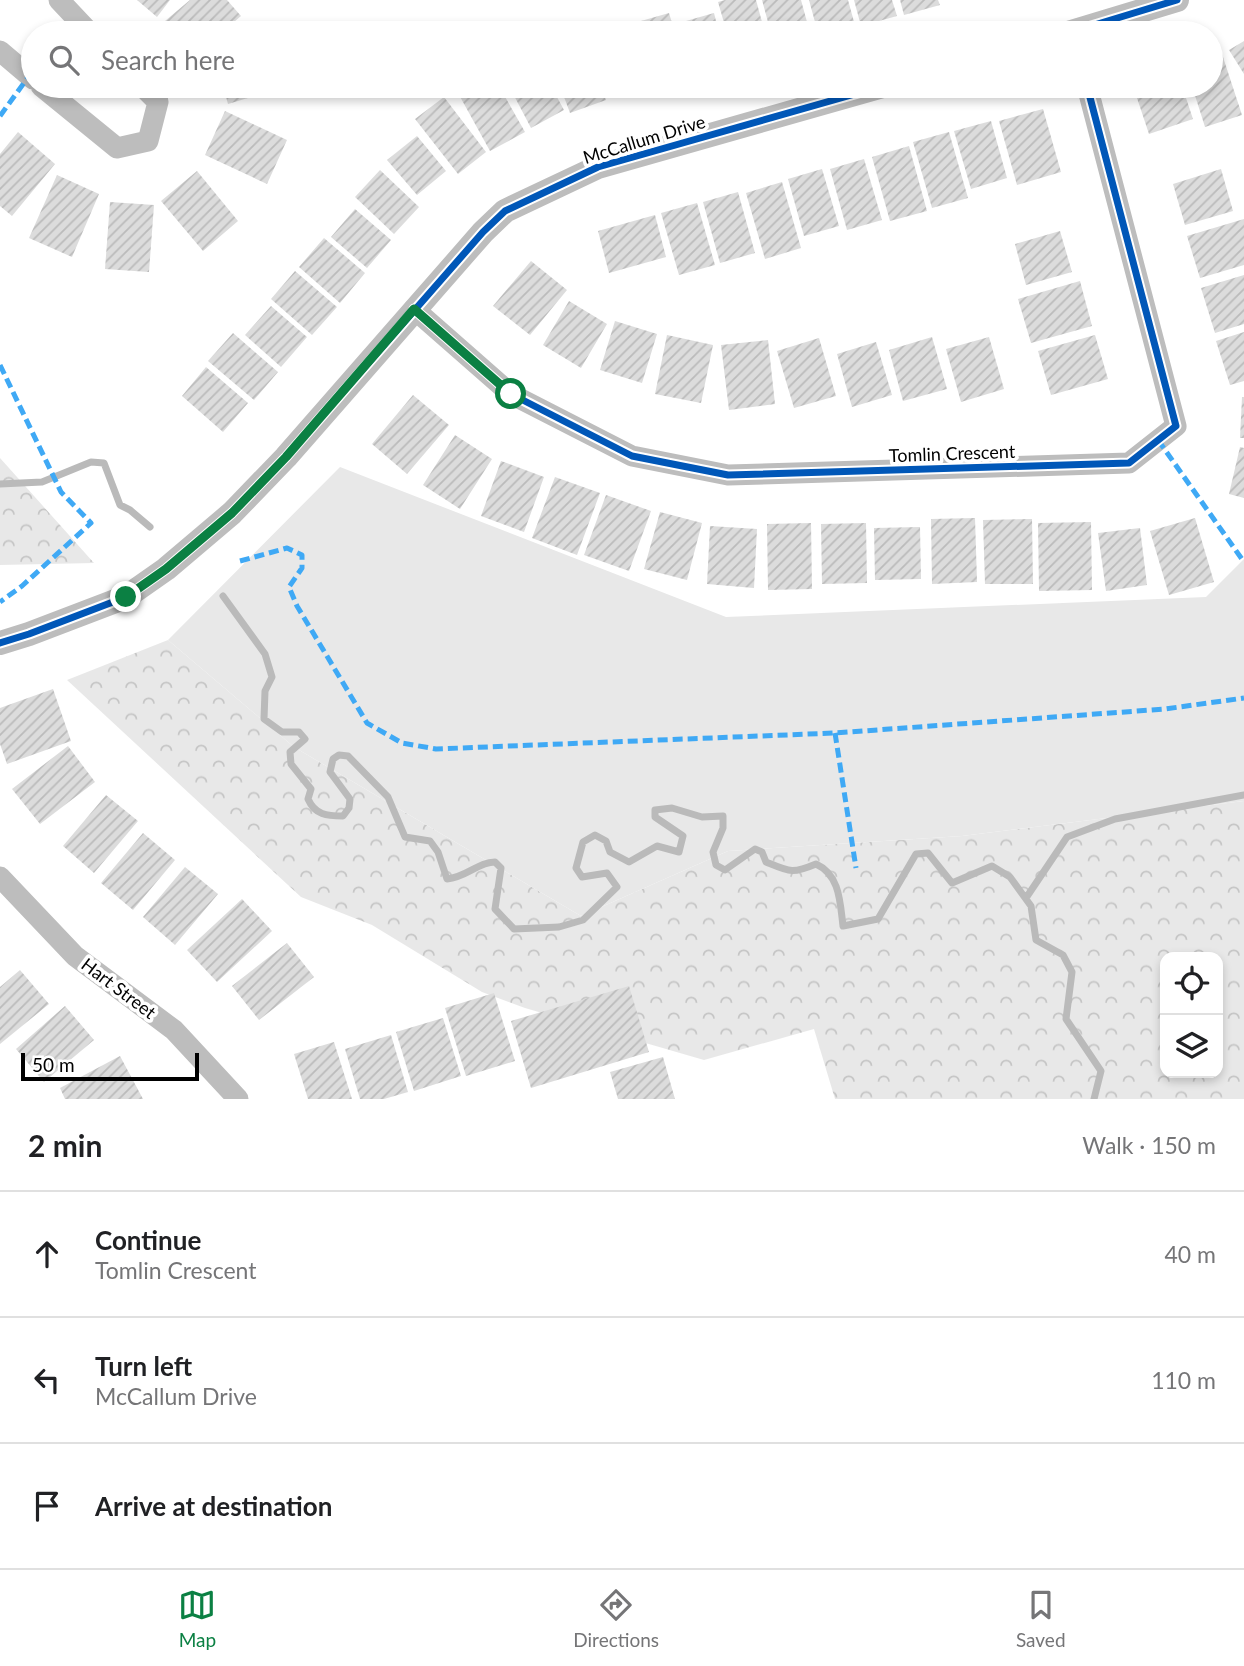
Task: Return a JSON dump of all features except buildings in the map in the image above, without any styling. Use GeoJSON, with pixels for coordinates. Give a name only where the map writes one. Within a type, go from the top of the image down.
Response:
{"type":"FeatureCollection","features":[{"type":"Feature","properties":{"kind":"street"},"geometry":{"type":"LineString","coordinates":[[59,0],[79,21]]}},
{"type":"Feature","properties":{"kind":"street"},"geometry":{"type":"LineString","coordinates":[[1110,21],[1177,0]]}},
{"type":"Feature","properties":{"kind":"street"},"geometry":{"type":"LineString","coordinates":[[0,51],[21,69]]}},
{"type":"Feature","properties":{"kind":"street"},"geometry":{"type":"LineString","coordinates":[[56,98],[117,148],[148,141],[158,102],[154,98]]}},
{"type":"Feature","properties":{"kind":"street","name":"McCallum Drive"},"geometry":{"type":"LineString","coordinates":[[0,643],[126,597],[166,569],[232,513],[286,457],[414,309],[505,211],[598,167],[841,98]]}},
{"type":"Feature","properties":{"kind":"street","name":"Tomlin Crescent"},"geometry":{"type":"LineString","coordinates":[[414,309],[511,394],[632,456],[728,475],[1129,463],[1176,426],[1090,98]]}},
{"type":"Feature","properties":{"kind":"street","name":"Hart Street"},"geometry":{"type":"LineString","coordinates":[[0,877],[75,956],[174,1030],[238,1099]]}},
{"type":"Feature","properties":{"kind":"green space"},"geometry":{"type":"Polygon","coordinates":[[[0,458],[94,563],[0,565],[0,458]]]}},
{"type":"Feature","properties":{"kind":"green space"},"geometry":{"type":"Polygon","coordinates":[[[340,467],[726,617],[1206,597],[1244,559],[1244,801],[962,836],[728,851],[581,916],[294,747],[168,640],[340,467]]]}},
{"type":"Feature","properties":{"kind":"green space"},"geometry":{"type":"Polygon","coordinates":[[[168,640],[294,747],[581,916],[728,851],[962,836],[1244,801],[1244,1099],[835,1099],[814,1029],[704,1060],[525,1008],[482,992],[372,925],[301,897],[67,680],[168,640]]]}},
{"type":"Feature","properties":{"kind":"waterway"},"geometry":{"type":"LineString","coordinates":[[0,484],[42,482],[91,462],[104,463],[120,505],[150,527]]}},
{"type":"Feature","properties":{"kind":"waterway"},"geometry":{"type":"LineString","coordinates":[[223,596],[265,654],[272,677],[265,691],[264,719],[282,732],[299,732],[305,739],[290,752],[291,764],[311,789],[308,799],[314,808],[327,815],[343,816],[349,808],[350,799],[330,772],[333,759],[339,755],[348,756],[388,797],[405,837],[430,841],[438,852],[447,879],[489,863],[495,862],[501,868],[495,909],[514,929],[559,927],[583,920],[617,887],[607,873],[582,877],[576,868],[583,842],[595,835],[606,841],[610,852],[629,862],[657,846],[679,852],[683,836],[655,817],[655,810],[672,808],[702,817],[723,816],[723,828],[713,852],[716,865],[725,870],[755,849],[762,852],[766,862],[786,870],[816,864],[824,869],[834,882],[843,926],[878,919],[916,854],[928,853],[952,883],[992,866],[1010,877],[1031,906],[1036,940],[1063,955],[1072,972],[1066,1019],[1101,1071],[1094,1099]]}},
{"type":"Feature","properties":{"kind":"waterway"},"geometry":{"type":"LineString","coordinates":[[1026,898],[1067,837],[1115,819],[1244,795]]}},
{"type":"Feature","properties":{"kind":"marked path"},"geometry":{"type":"LineString","coordinates":[[0,116],[21,87]]}},
{"type":"Feature","properties":{"kind":"marked path"},"geometry":{"type":"LineString","coordinates":[[0,365],[61,492],[91,523],[22,586],[0,602]]}},
{"type":"Feature","properties":{"kind":"marked path"},"geometry":{"type":"LineString","coordinates":[[1158,440],[1244,562]]}},
{"type":"Feature","properties":{"kind":"marked path"},"geometry":{"type":"LineString","coordinates":[[240,561],[287,548],[302,555],[302,568],[289,587],[297,606],[367,723],[402,743],[436,749],[835,733],[1165,709],[1244,698]]}},
{"type":"Feature","properties":{"kind":"marked path"},"geometry":{"type":"LineString","coordinates":[[835,733],[856,868]]}},
{"type":"Feature","properties":{"kind":"cycle path"},"geometry":{"type":"LineString","coordinates":[[1108,21],[1177,0]]}},
{"type":"Feature","properties":{"kind":"cycle path"},"geometry":{"type":"LineString","coordinates":[[0,643],[126,597],[166,569],[232,513],[286,457],[483,232],[505,211],[598,167],[841,98]]}},
{"type":"Feature","properties":{"kind":"cycle path"},"geometry":{"type":"LineString","coordinates":[[414,309],[511,394],[632,456],[728,475],[1129,463],[1176,426],[1090,98]]}},
{"type":"Feature","properties":{"kind":"route"},"geometry":{"type":"LineString","coordinates":[[126,597],[166,569],[232,513],[286,457],[414,309],[511,394]]}}]}
